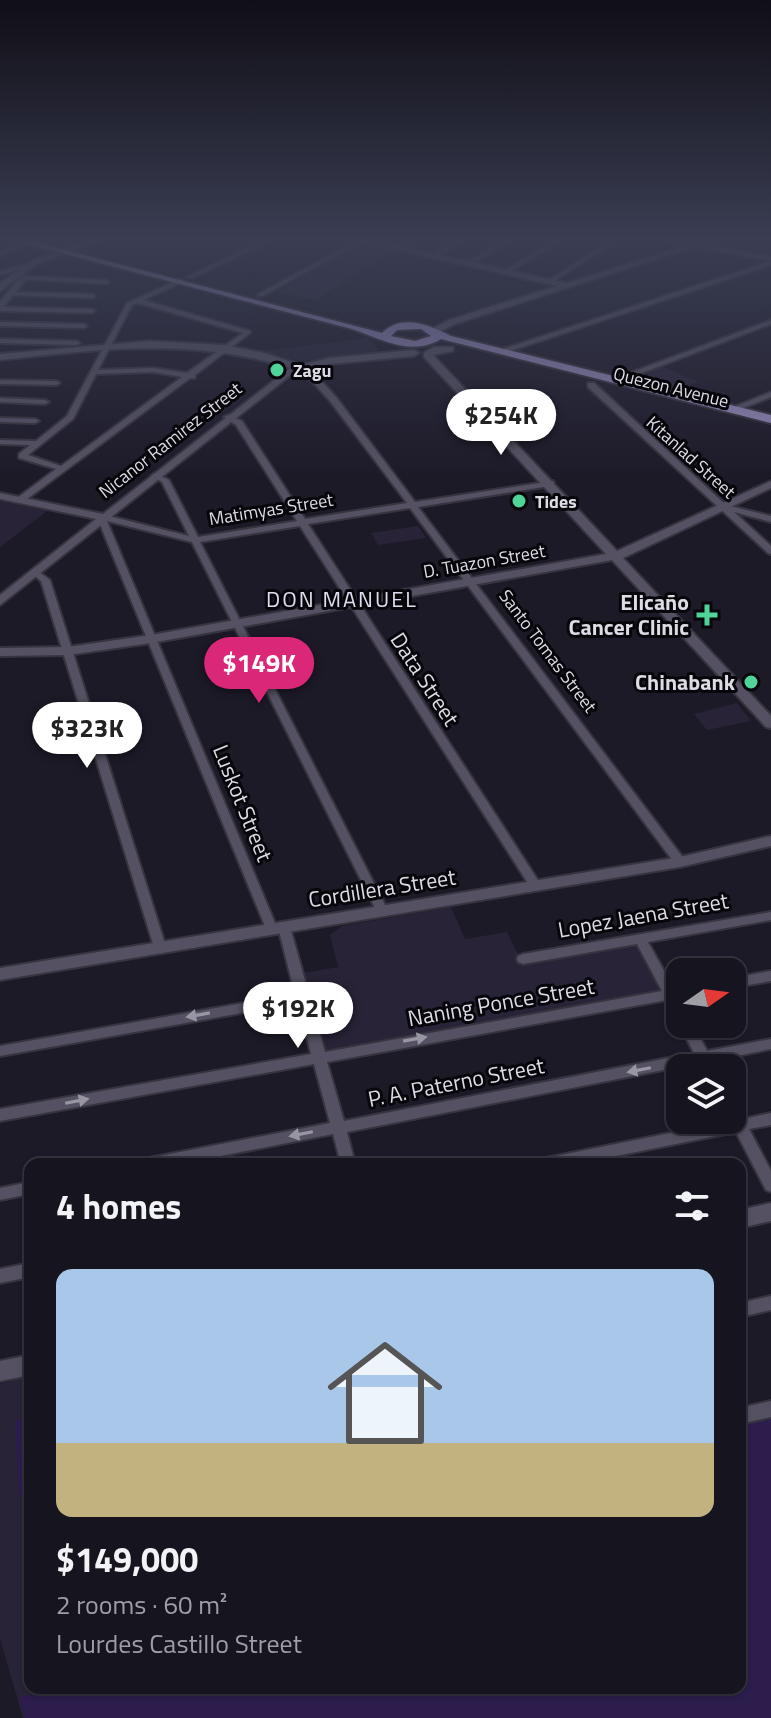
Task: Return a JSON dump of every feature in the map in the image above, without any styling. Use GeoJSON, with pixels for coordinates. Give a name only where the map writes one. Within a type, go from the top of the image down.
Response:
{"type":"FeatureCollection","features":[{"type":"Feature","properties":{"kind":"main road","name":"Quezon Avenue"},"geometry":{"type":"LineString","coordinates":[[313,317],[393,341],[450,349],[591,385],[620,385],[690,398],[771,419]]}},
{"type":"Feature","properties":{"kind":"main road"},"geometry":{"type":"LineString","coordinates":[[347,317],[419,325]]}},
{"type":"Feature","properties":{"kind":"main road"},"geometry":{"type":"LineString","coordinates":[[393,341],[389,329],[403,325]]}},
{"type":"Feature","properties":{"kind":"main road","name":"Quezon Avenue"},"geometry":{"type":"LineString","coordinates":[[419,325],[620,385],[679,408],[771,430]]}},
{"type":"Feature","properties":{"kind":"main road"},"geometry":{"type":"LineString","coordinates":[[423,344],[433,340],[436,332]]}},
{"type":"Feature","properties":{"kind":"main road"},"geometry":{"type":"LineString","coordinates":[[679,408],[672,400],[690,398]]}},
{"type":"Feature","properties":{"kind":"street"},"geometry":{"type":"LineString","coordinates":[[64,469],[24,458],[37,443],[70,417],[122,317]]}},
{"type":"Feature","properties":{"kind":"street"},"geometry":{"type":"LineString","coordinates":[[20,500],[248,332],[195,317]]}},
{"type":"Feature","properties":{"kind":"street"},"geometry":{"type":"LineString","coordinates":[[419,325],[467,317]]}},
{"type":"Feature","properties":{"kind":"street"},"geometry":{"type":"LineString","coordinates":[[501,351],[602,317]]}},
{"type":"Feature","properties":{"kind":"street"},"geometry":{"type":"LineString","coordinates":[[436,332],[452,322]]}},
{"type":"Feature","properties":{"kind":"street"},"geometry":{"type":"LineString","coordinates":[[620,385],[771,322]]}},
{"type":"Feature","properties":{"kind":"street"},"geometry":{"type":"LineString","coordinates":[[0,324],[84,326]]}},
{"type":"Feature","properties":{"kind":"street"},"geometry":{"type":"LineString","coordinates":[[0,341],[76,343]]}},
{"type":"Feature","properties":{"kind":"street"},"geometry":{"type":"LineString","coordinates":[[384,354],[393,341],[455,381]]}},
{"type":"Feature","properties":{"kind":"street","name":"Santo Tomas Street"},"geometry":{"type":"LineString","coordinates":[[0,357],[107,345],[177,343],[230,347],[297,367],[322,385],[680,862]]}},
{"type":"Feature","properties":{"kind":"street"},"geometry":{"type":"LineString","coordinates":[[450,349],[434,350],[427,355],[455,381],[771,724]]}},
{"type":"Feature","properties":{"kind":"street","name":"Nicanor Ramirez Street"},"geometry":{"type":"LineString","coordinates":[[0,601],[101,517],[297,367],[384,354],[414,353]]}},
{"type":"Feature","properties":{"kind":"street"},"geometry":{"type":"LineString","coordinates":[[95,372],[153,370],[192,376]]}},
{"type":"Feature","properties":{"kind":"street"},"geometry":{"type":"LineString","coordinates":[[0,382],[56,383]]}},
{"type":"Feature","properties":{"kind":"street","name":"Kitanlad Street"},"geometry":{"type":"LineString","coordinates":[[591,385],[771,551]]}},
{"type":"Feature","properties":{"kind":"street"},"geometry":{"type":"LineString","coordinates":[[733,409],[771,394]]}},
{"type":"Feature","properties":{"kind":"street"},"geometry":{"type":"LineString","coordinates":[[0,400],[45,402]]}},
{"type":"Feature","properties":{"kind":"street","name":"Data Street"},"geometry":{"type":"LineString","coordinates":[[228,417],[239,423],[535,885]]}},
{"type":"Feature","properties":{"kind":"street"},"geometry":{"type":"LineString","coordinates":[[0,420],[35,421]]}},
{"type":"Feature","properties":{"kind":"street"},"geometry":{"type":"LineString","coordinates":[[0,442],[37,443]]}},
{"type":"Feature","properties":{"kind":"street"},"geometry":{"type":"LineString","coordinates":[[155,476],[165,480],[382,911]]}},
{"type":"Feature","properties":{"kind":"street","name":"Matimyas Street"},"geometry":{"type":"LineString","coordinates":[[0,496],[193,540],[550,483]]}},
{"type":"Feature","properties":{"kind":"street","name":"D. Tuazon Street"},"geometry":{"type":"LineString","coordinates":[[0,652],[68,651],[151,639],[616,556],[771,484]]}},
{"type":"Feature","properties":{"kind":"street"},"geometry":{"type":"LineString","coordinates":[[722,507],[771,519]]}},
{"type":"Feature","properties":{"kind":"street","name":"Luskot Street"},"geometry":{"type":"LineString","coordinates":[[101,517],[277,928],[303,997],[346,1158]]}},
{"type":"Feature","properties":{"kind":"street"},"geometry":{"type":"LineString","coordinates":[[35,572],[45,580],[160,947]]}},
{"type":"Feature","properties":{"kind":"street","name":"Cordillera Street"},"geometry":{"type":"LineString","coordinates":[[0,974],[680,862],[771,841]]}},
{"type":"Feature","properties":{"kind":"street","name":"Lopez Jaena Street"},"geometry":{"type":"LineString","coordinates":[[523,959],[771,916]]}},
{"type":"Feature","properties":{"kind":"street"},"geometry":{"type":"LineString","coordinates":[[640,938],[666,980]]}},
{"type":"Feature","properties":{"kind":"street"},"geometry":{"type":"LineString","coordinates":[[746,980],[771,976]]}},
{"type":"Feature","properties":{"kind":"street","name":"Naning Ponce Street"},"geometry":{"type":"LineString","coordinates":[[0,1115],[666,996]]}},
{"type":"Feature","properties":{"kind":"street"},"geometry":{"type":"LineString","coordinates":[[0,1051],[303,997]]}},
{"type":"Feature","properties":{"kind":"street","name":"P. A. Paterno Street"},"geometry":{"type":"LineString","coordinates":[[737,1054],[771,1044]]}},
{"type":"Feature","properties":{"kind":"street","name":"P. A. Paterno Street"},"geometry":{"type":"LineString","coordinates":[[180,1158],[666,1070]]}},
{"type":"Feature","properties":{"kind":"street"},"geometry":{"type":"LineString","coordinates":[[746,1125],[771,1119]]}},
{"type":"Feature","properties":{"kind":"street"},"geometry":{"type":"LineString","coordinates":[[577,1158],[699,1134]]}},
{"type":"Feature","properties":{"kind":"street"},"geometry":{"type":"LineString","coordinates":[[744,1134],[771,1186]]}},
{"type":"Feature","properties":{"kind":"street"},"geometry":{"type":"LineString","coordinates":[[0,1194],[24,1189]]}},
{"type":"Feature","properties":{"kind":"street"},"geometry":{"type":"LineString","coordinates":[[746,1218],[771,1212]]}},
{"type":"Feature","properties":{"kind":"street"},"geometry":{"type":"LineString","coordinates":[[0,1276],[24,1271]]}},
{"type":"Feature","properties":{"kind":"street"},"geometry":{"type":"LineString","coordinates":[[746,1309],[771,1303]]}},
{"type":"Feature","properties":{"kind":"street"},"geometry":{"type":"LineString","coordinates":[[0,1371],[24,1366]]}},
{"type":"Feature","properties":{"kind":"street"},"geometry":{"type":"LineString","coordinates":[[746,1415],[771,1409]]}},
{"type":"Feature","properties":{"kind":"shaded area"},"geometry":{"type":"Polygon","coordinates":[[[369,338],[380,352],[299,361],[262,351],[369,338]]]}},
{"type":"Feature","properties":{"kind":"shaded area"},"geometry":{"type":"Polygon","coordinates":[[[661,366],[698,382],[675,390],[636,381],[661,366]]]}},
{"type":"Feature","properties":{"kind":"shaded area"},"geometry":{"type":"Polygon","coordinates":[[[0,501],[4,502],[47,511],[0,547],[0,501]]]}},
{"type":"Feature","properties":{"kind":"shaded area"},"geometry":{"type":"Polygon","coordinates":[[[418,526],[426,538],[378,545],[371,533],[418,526]]]}},
{"type":"Feature","properties":{"kind":"shaded area"},"geometry":{"type":"Polygon","coordinates":[[[737,703],[751,721],[707,730],[694,714],[737,703]]]}},
{"type":"Feature","properties":{"kind":"shaded area"},"geometry":{"type":"Polygon","coordinates":[[[451,907],[465,939],[507,932],[523,964],[636,944],[661,991],[327,1053],[304,973],[338,967],[330,935],[342,926],[451,907]]]}},
{"type":"Feature","properties":{"kind":"shaded area"},"geometry":{"type":"Polygon","coordinates":[[[24,1378],[24,1694],[746,1694],[746,1420],[771,1414],[771,1718],[23,1718],[0,1639],[0,1384],[24,1378]]]}},
{"type":"Feature","properties":{"kind":"shaded area"},"geometry":{"type":"Polygon","coordinates":[[[771,1417],[771,1718],[25,1718],[19,1697],[34,1694],[746,1694],[746,1423],[771,1417]]]}},
{"type":"Feature","properties":{"kind":"shaded area"},"geometry":{"type":"Polygon","coordinates":[[[24,1419],[24,1495],[19,1496],[15,1421],[24,1419]]]}},
{"type":"Feature","properties":{"kind":"place","name":"Zagu"},"geometry":{"type":"Point","coordinates":[277,370]}},
{"type":"Feature","properties":{"kind":"place","name":"Tides"},"geometry":{"type":"Point","coordinates":[519,501]}},
{"type":"Feature","properties":{"kind":"place","name":"Elicaño Cancer Clinic"},"geometry":{"type":"Point","coordinates":[707,615]}},
{"type":"Feature","properties":{"kind":"place","name":"Chinabank"},"geometry":{"type":"Point","coordinates":[751,682]}},
{"type":"Feature","properties":{"kind":"district","name":"DON MANUEL"},"geometry":{"type":"Point","coordinates":[342,599]}}]}
